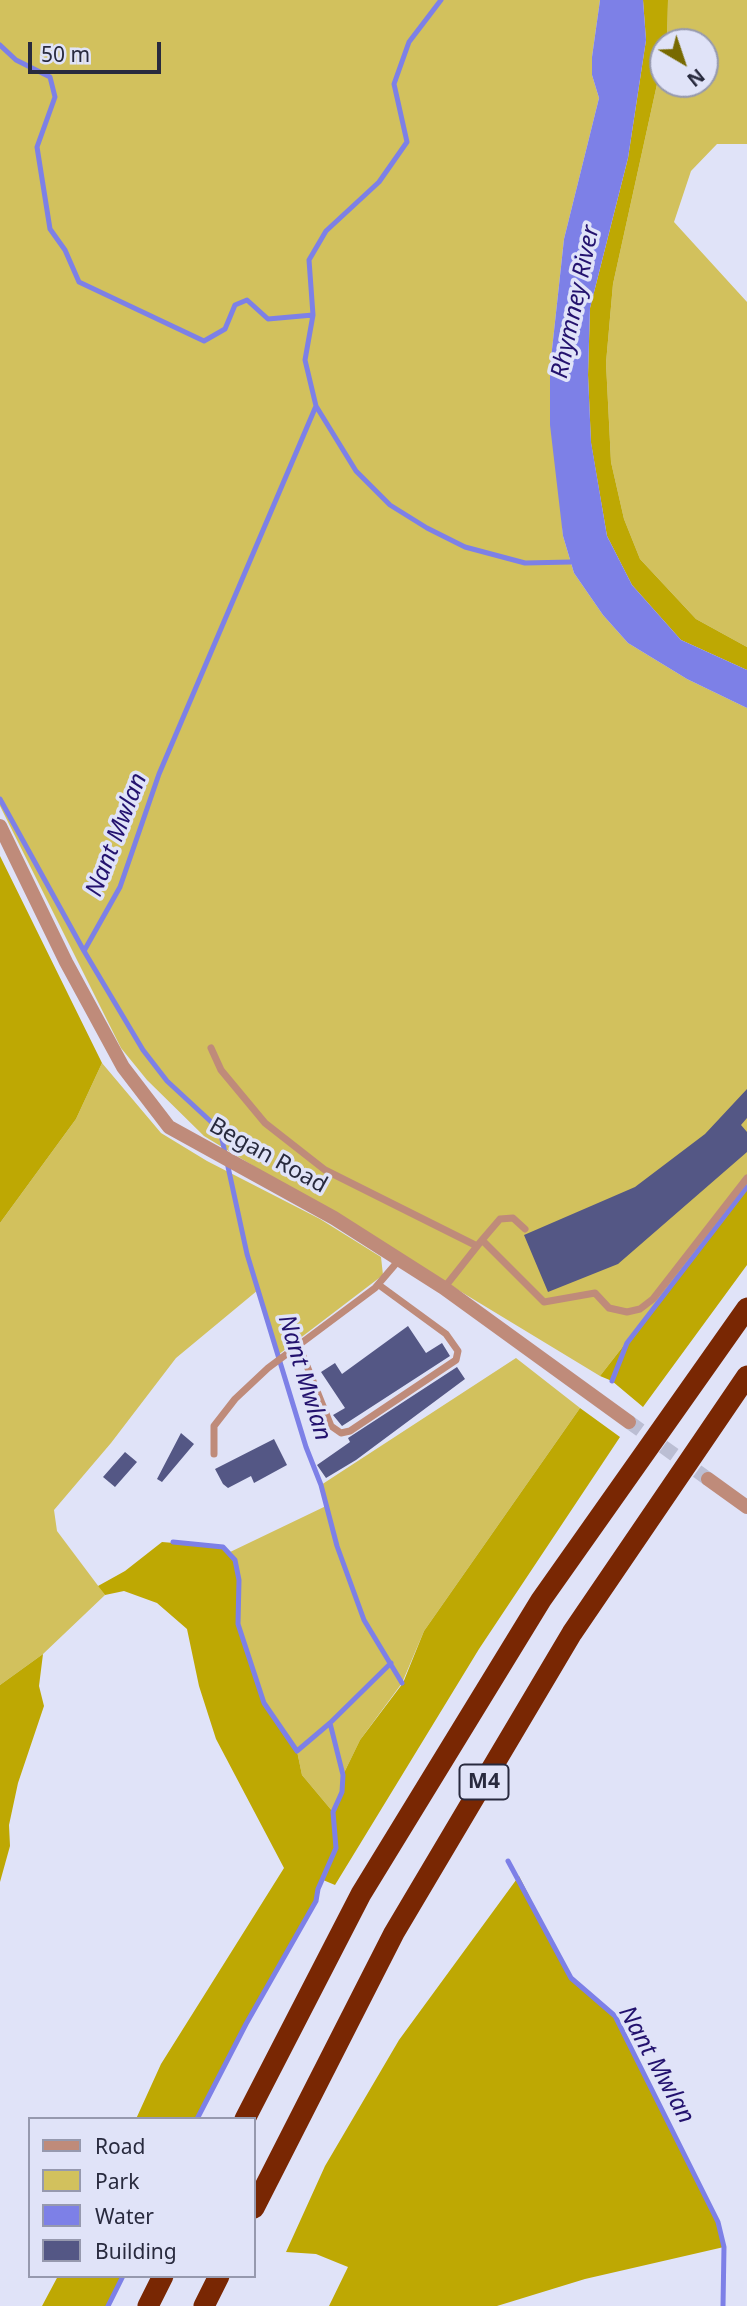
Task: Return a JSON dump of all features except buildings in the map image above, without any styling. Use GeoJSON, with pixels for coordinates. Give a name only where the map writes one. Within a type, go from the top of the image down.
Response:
{"type":"FeatureCollection","features":[{"type":"Feature","properties":{"kind":"highway","name":"M4"},"geometry":{"type":"LineString","coordinates":[[246,2117],[361,1894],[541,1600],[747,1308]]}},
{"type":"Feature","properties":{"kind":"highway","name":"M4"},"geometry":{"type":"LineString","coordinates":[[256,2204],[394,1933],[572,1633],[747,1376]]}},
{"type":"Feature","properties":{"kind":"highway"},"geometry":{"type":"LineString","coordinates":[[148,2306],[162,2278]]}},
{"type":"Feature","properties":{"kind":"highway"},"geometry":{"type":"LineString","coordinates":[[204,2306],[218,2278]]}},
{"type":"Feature","properties":{"kind":"street","name":"Began Road"},"geometry":{"type":"LineString","coordinates":[[0,826],[66,962],[123,1067],[169,1127],[334,1218],[444,1288],[629,1422]]}},
{"type":"Feature","properties":{"kind":"street"},"geometry":{"type":"LineString","coordinates":[[708,1479],[747,1507]]}},
{"type":"Feature","properties":{"kind":"lane"},"geometry":{"type":"LineString","coordinates":[[211,1048],[221,1070],[265,1124],[325,1170],[480,1243],[544,1302],[595,1293],[609,1308],[627,1312],[640,1309],[653,1299],[747,1178]]}},
{"type":"Feature","properties":{"kind":"lane"},"geometry":{"type":"LineString","coordinates":[[444,1288],[500,1219],[513,1219],[525,1229]]}},
{"type":"Feature","properties":{"kind":"lane"},"geometry":{"type":"LineString","coordinates":[[214,1454],[214,1426],[234,1399],[268,1368],[379,1284],[400,1260]]}},
{"type":"Feature","properties":{"kind":"lane"},"geometry":{"type":"LineString","coordinates":[[299,1346],[331,1426],[341,1433],[350,1431],[456,1360],[458,1350],[446,1334],[379,1284]]}},
{"type":"Feature","properties":{"kind":"green space"},"geometry":{"type":"Polygon","coordinates":[[[0,0],[600,0],[592,57],[592,75],[599,98],[564,239],[550,368],[563,536],[574,573],[603,615],[628,643],[687,679],[747,708],[747,1187],[600,1376],[204,1136],[147,1080],[121,1048],[0,806],[0,0]]]}},
{"type":"Feature","properties":{"kind":"green space"},"geometry":{"type":"Polygon","coordinates":[[[668,0],[747,0],[747,144],[717,144],[691,171],[674,222],[747,302],[747,647],[696,619],[640,559],[624,519],[611,462],[606,363],[613,284],[654,98],[719,98],[719,28],[667,28],[668,0]]]}},
{"type":"Feature","properties":{"kind":"green space"},"geometry":{"type":"Polygon","coordinates":[[[102,1063],[161,1133],[207,1161],[320,1219],[381,1257],[383,1275],[278,1355],[258,1290],[176,1358],[111,1443],[54,1510],[57,1531],[105,1595],[43,1654],[0,1685],[0,1223],[76,1119],[102,1063]]]}},
{"type":"Feature","properties":{"kind":"green space"},"geometry":{"type":"Polygon","coordinates":[[[516,1358],[580,1408],[424,1631],[402,1683],[360,1740],[343,1775],[342,1792],[333,1812],[302,1775],[297,1751],[264,1703],[238,1624],[239,1579],[228,1553],[326,1506],[321,1485],[516,1358]]]}},
{"type":"Feature","properties":{"kind":"shaded area"},"geometry":{"type":"Polygon","coordinates":[[[643,0],[668,0],[667,28],[649,28],[649,98],[654,98],[613,284],[606,363],[611,462],[624,519],[640,559],[696,619],[747,647],[747,670],[681,640],[632,585],[607,536],[591,443],[588,375],[590,308],[628,158],[646,40],[643,0]]]}},
{"type":"Feature","properties":{"kind":"shaded area"},"geometry":{"type":"Polygon","coordinates":[[[0,856],[102,1063],[76,1119],[0,1223],[0,856]]]}},
{"type":"Feature","properties":{"kind":"shaded area"},"geometry":{"type":"Polygon","coordinates":[[[747,1187],[747,1265],[643,1407],[612,1381],[600,1376],[747,1187]]]}},
{"type":"Feature","properties":{"kind":"shaded area"},"geometry":{"type":"Polygon","coordinates":[[[580,1408],[620,1437],[479,1649],[335,1885],[323,1880],[316,1901],[293,1945],[246,2024],[198,2117],[137,2117],[161,2064],[284,1868],[216,1739],[199,1686],[187,1629],[157,1603],[124,1591],[105,1595],[98,1586],[125,1571],[162,1542],[223,1547],[235,1560],[239,1580],[238,1624],[264,1703],[297,1751],[302,1775],[333,1812],[342,1792],[343,1775],[360,1740],[403,1683],[424,1631],[580,1408]]]}},
{"type":"Feature","properties":{"kind":"shaded area"},"geometry":{"type":"Polygon","coordinates":[[[43,1654],[39,1686],[44,1706],[18,1783],[9,1825],[10,1846],[0,1882],[0,1685],[43,1654]]]}},
{"type":"Feature","properties":{"kind":"shaded area"},"geometry":{"type":"Polygon","coordinates":[[[519,1876],[571,1978],[615,2016],[718,2222],[724,2247],[585,2279],[497,2306],[329,2306],[348,2267],[316,2254],[286,2252],[325,2166],[399,2040],[519,1876]]]}},
{"type":"Feature","properties":{"kind":"shaded area"},"geometry":{"type":"Polygon","coordinates":[[[57,2278],[122,2278],[108,2306],[42,2306],[57,2278]]]}},
{"type":"Feature","properties":{"kind":"water","name":"Rhymney River"},"geometry":{"type":"Polygon","coordinates":[[[600,0],[643,0],[646,40],[628,158],[590,308],[588,375],[591,442],[607,536],[632,585],[681,640],[747,670],[747,708],[687,679],[628,643],[603,615],[574,573],[563,536],[550,425],[550,368],[564,239],[599,98],[592,75],[592,57],[600,0]]]}},
{"type":"Feature","properties":{"kind":"waterway","name":"Nant Mwlan"},"geometry":{"type":"LineString","coordinates":[[402,1683],[364,1620],[337,1546],[321,1485],[306,1447],[247,1254],[220,1130],[167,1081],[143,1050],[84,951],[120,887],[159,774],[316,406],[305,360],[313,315],[309,260],[326,231],[379,182],[407,142],[394,84],[409,42],[441,0]]}},
{"type":"Feature","properties":{"kind":"waterway"},"geometry":{"type":"LineString","coordinates":[[0,45],[16,60],[50,77],[55,97],[37,147],[50,229],[65,250],[79,282],[204,341],[225,329],[235,305],[247,300],[268,319],[313,315]]}},
{"type":"Feature","properties":{"kind":"waterway"},"geometry":{"type":"LineString","coordinates":[[316,406],[356,471],[390,505],[427,528],[465,547],[525,563],[571,562]]}},
{"type":"Feature","properties":{"kind":"waterway"},"geometry":{"type":"LineString","coordinates":[[0,799],[84,951]]}},
{"type":"Feature","properties":{"kind":"waterway"},"geometry":{"type":"LineString","coordinates":[[612,1381],[627,1343],[747,1187]]}},
{"type":"Feature","properties":{"kind":"waterway"},"geometry":{"type":"LineString","coordinates":[[173,1542],[223,1547],[235,1560],[239,1580],[238,1624],[264,1703],[297,1751],[330,1723],[391,1663]]}},
{"type":"Feature","properties":{"kind":"waterway"},"geometry":{"type":"LineString","coordinates":[[198,2117],[246,2024],[316,1901],[318,1889],[336,1848],[333,1812],[342,1792],[343,1775],[330,1723]]}},
{"type":"Feature","properties":{"kind":"waterway","name":"Nant Mwlan"},"geometry":{"type":"LineString","coordinates":[[508,1861],[571,1978],[615,2016],[718,2222],[724,2247],[723,2306]]}},
{"type":"Feature","properties":{"kind":"waterway"},"geometry":{"type":"LineString","coordinates":[[108,2306],[122,2278]]}},
{"type":"Feature","properties":{"kind":"tunnel"},"geometry":{"type":"LineString","coordinates":[[629,1422],[708,1479]]}}]}
